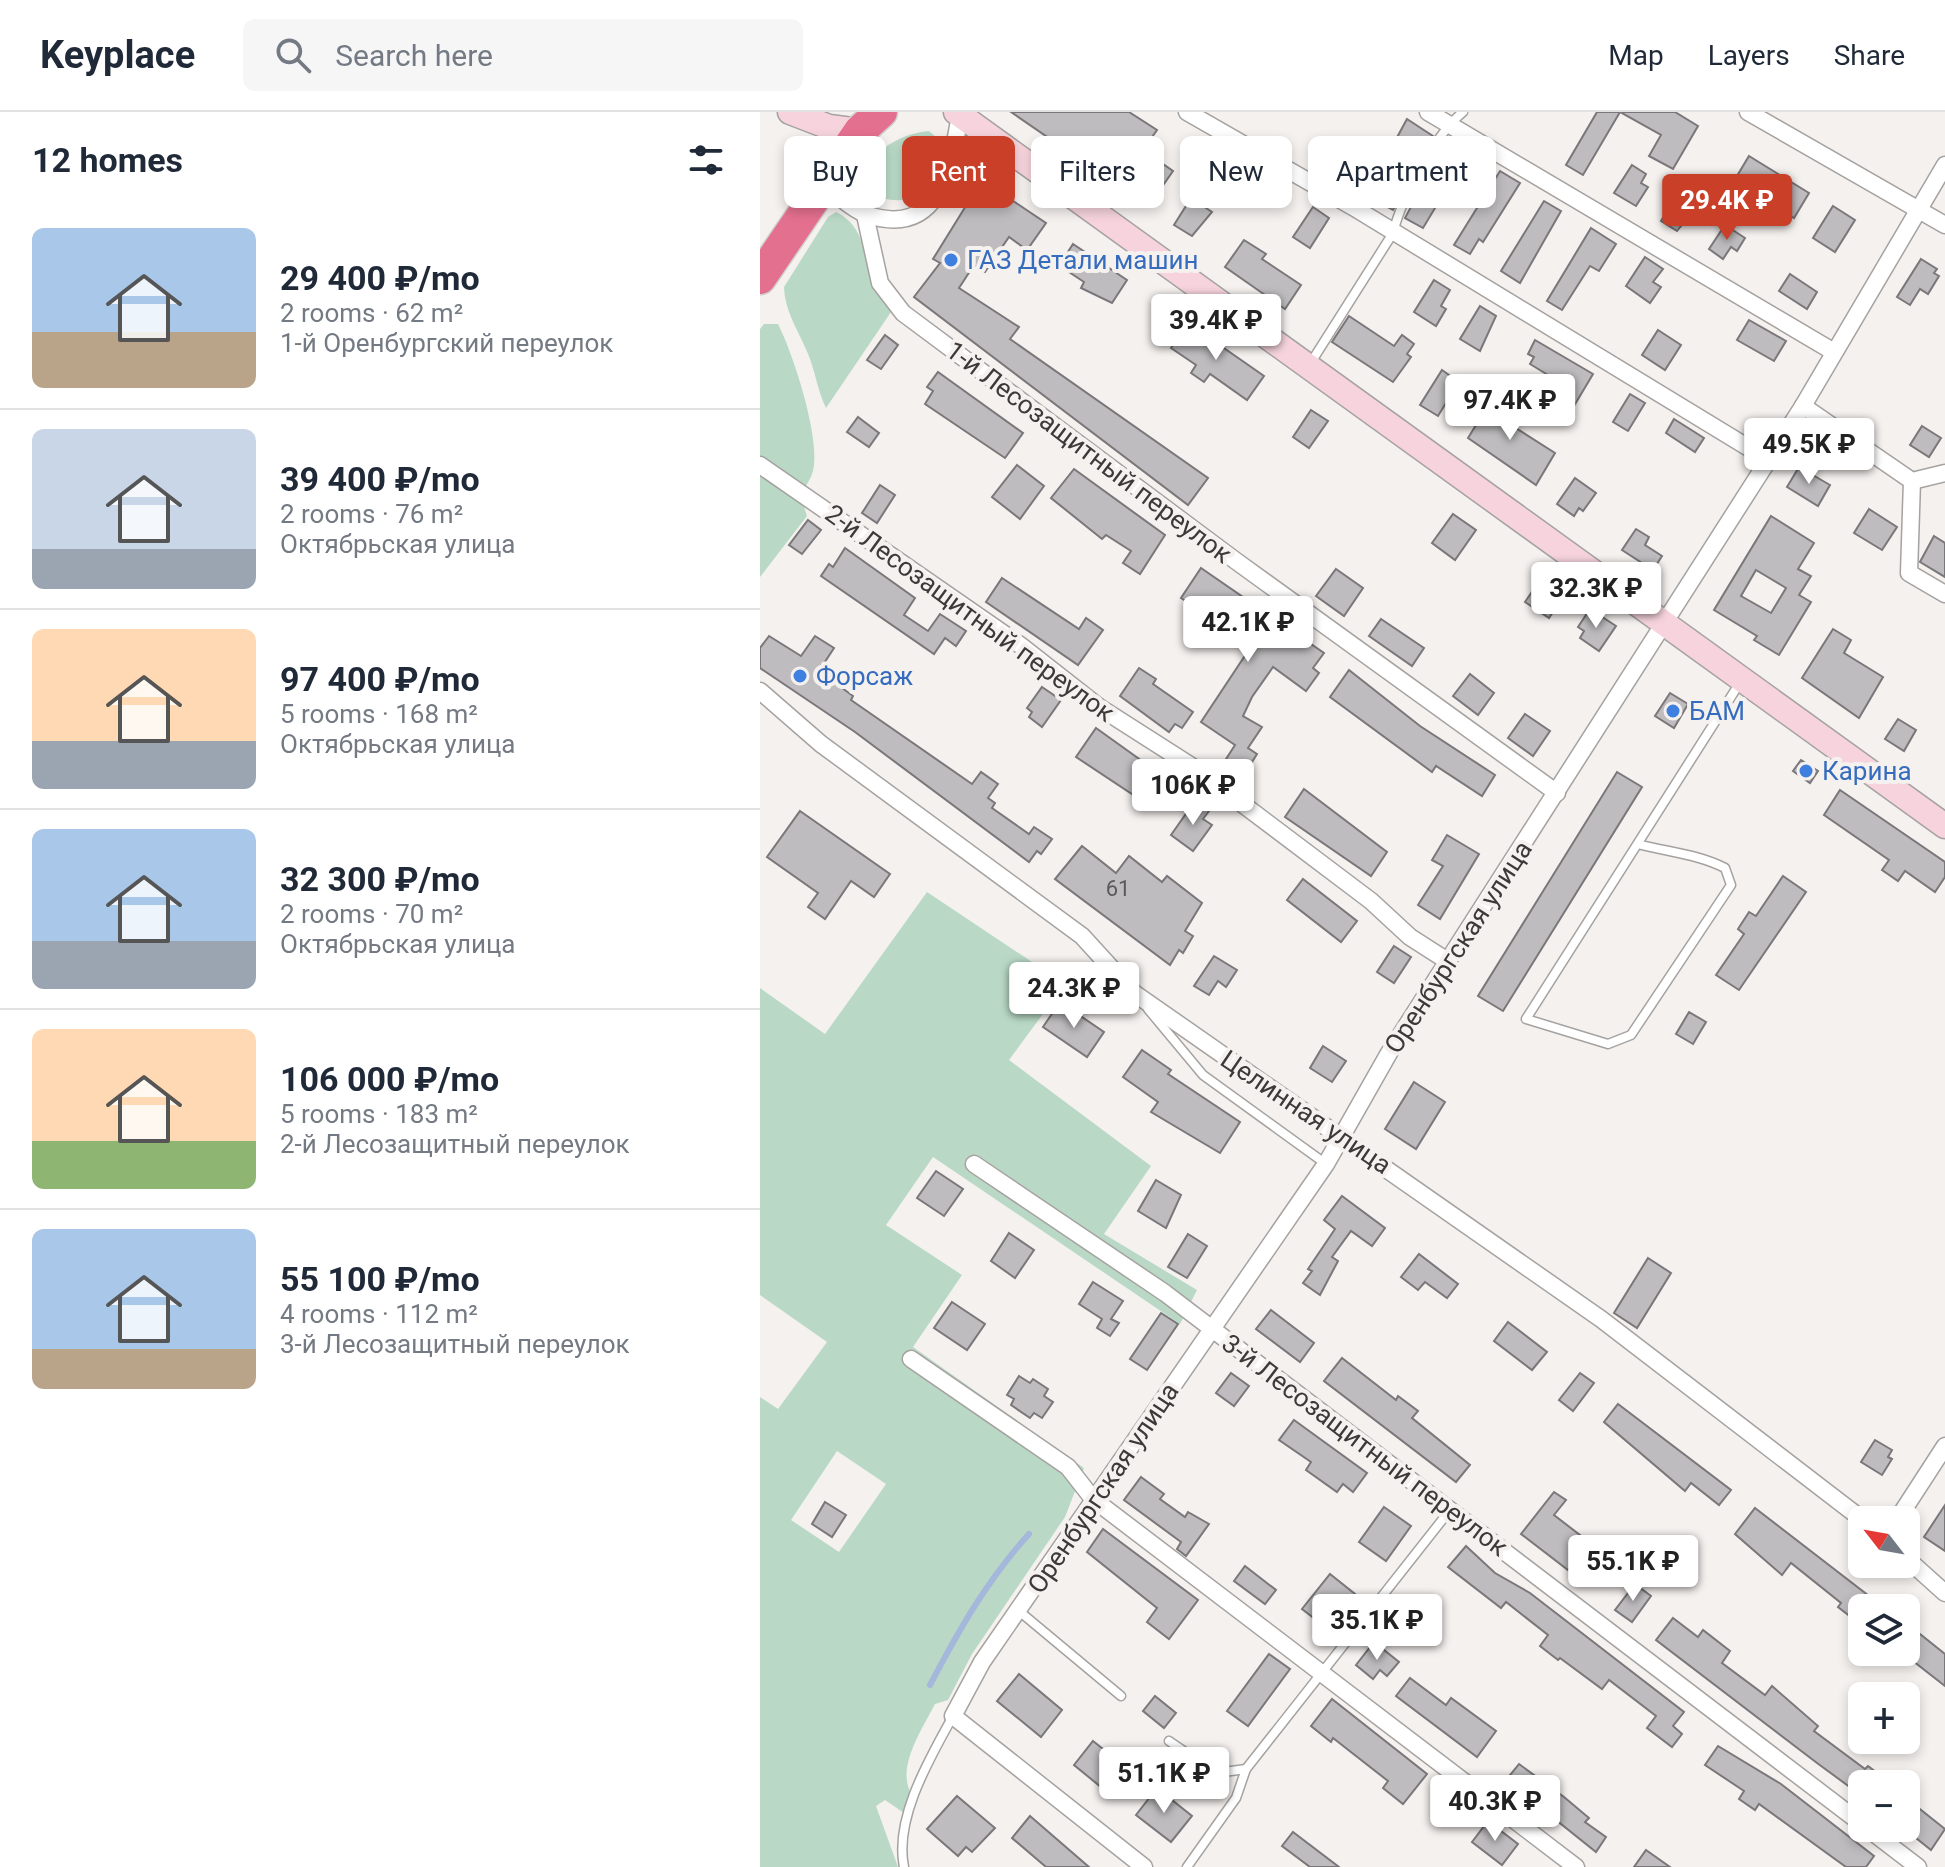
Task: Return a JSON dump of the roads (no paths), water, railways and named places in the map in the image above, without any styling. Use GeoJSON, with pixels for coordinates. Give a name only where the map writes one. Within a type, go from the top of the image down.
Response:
{"type":"FeatureCollection","features":[{"type":"Feature","properties":{"kind":"highway"},"geometry":{"type":"LineString","coordinates":[[760,278],[806,208]]}},
{"type":"Feature","properties":{"kind":"street"},"geometry":{"type":"LineString","coordinates":[[790,112],[829,127],[871,121]]}},
{"type":"Feature","properties":{"kind":"street"},"geometry":{"type":"LineString","coordinates":[[1187,112],[1767,459]]}},
{"type":"Feature","properties":{"kind":"street"},"geometry":{"type":"LineString","coordinates":[[1428,112],[1834,352]]}},
{"type":"Feature","properties":{"kind":"street"},"geometry":{"type":"LineString","coordinates":[[1748,112],[1945,225]]}},
{"type":"Feature","properties":{"kind":"street"},"geometry":{"type":"LineString","coordinates":[[856,208],[865,215],[898,221],[931,205],[949,176],[958,114],[1945,826]]}},
{"type":"Feature","properties":{"kind":"street","name":"Оренбургская улица"},"geometry":{"type":"LineString","coordinates":[[953,1716],[982,1662],[1344,1136],[1389,1053],[1803,406],[1945,165]]}},
{"type":"Feature","properties":{"kind":"street","name":"1-й Лесозащитный переулок"},"geometry":{"type":"LineString","coordinates":[[865,215],[880,283],[903,313],[1249,571],[1557,793]]}},
{"type":"Feature","properties":{"kind":"street"},"geometry":{"type":"LineString","coordinates":[[1803,406],[1912,481],[1937,478],[1945,473]]}},
{"type":"Feature","properties":{"kind":"street","name":"2-й Лесозащитный переулок"},"geometry":{"type":"LineString","coordinates":[[760,465],[1020,645],[1099,707],[1196,769],[1371,901],[1410,937],[1449,962]]}},
{"type":"Feature","properties":{"kind":"street"},"geometry":{"type":"LineString","coordinates":[[1912,481],[1909,573],[1945,594]]}},
{"type":"Feature","properties":{"kind":"street","name":"Целинная улица"},"geometry":{"type":"LineString","coordinates":[[760,691],[821,744],[1082,936],[1134,993],[1286,1102],[1344,1136],[1601,1319],[1848,1508]]}},
{"type":"Feature","properties":{"kind":"street","name":"3-й Лесозащитный переулок"},"geometry":{"type":"LineString","coordinates":[[974,1164],[1213,1328],[1848,1814]]}},
{"type":"Feature","properties":{"kind":"street"},"geometry":{"type":"LineString","coordinates":[[911,1359],[1068,1467],[1093,1499],[1576,1867]]}},
{"type":"Feature","properties":{"kind":"street"},"geometry":{"type":"LineString","coordinates":[[1906,1506],[1945,1446]]}},
{"type":"Feature","properties":{"kind":"street"},"geometry":{"type":"LineString","coordinates":[[1920,1571],[1945,1593]]}},
{"type":"Feature","properties":{"kind":"street"},"geometry":{"type":"LineString","coordinates":[[953,1716],[1144,1867]]}},
{"type":"Feature","properties":{"kind":"street","name":"3-й Лесозащитный переулок"},"geometry":{"type":"LineString","coordinates":[[1885,1842],[1918,1867]]}},
{"type":"Feature","properties":{"kind":"lane"},"geometry":{"type":"LineString","coordinates":[[1307,368],[1393,233],[1398,212],[1448,124],[1463,112]]}},
{"type":"Feature","properties":{"kind":"lane"},"geometry":{"type":"LineString","coordinates":[[1638,844],[1677,855],[1706,858],[1725,868],[1731,885],[1631,1035],[1608,1044],[1526,1019],[1742,680]]}},
{"type":"Feature","properties":{"kind":"lane"},"geometry":{"type":"LineString","coordinates":[[1134,993],[1203,1075],[1326,1164]]}},
{"type":"Feature","properties":{"kind":"lane"},"geometry":{"type":"LineString","coordinates":[[1187,1867],[1236,1798],[1246,1769],[1450,1510]]}},
{"type":"Feature","properties":{"kind":"lane"},"geometry":{"type":"LineString","coordinates":[[1019,1611],[1081,1666],[1121,1696]]}},
{"type":"Feature","properties":{"kind":"lane"},"geometry":{"type":"LineString","coordinates":[[904,1867],[903,1838],[913,1804],[931,1756],[953,1716]]}},
{"type":"Feature","properties":{"kind":"lane"},"geometry":{"type":"LineString","coordinates":[[1169,1741],[1216,1773],[1246,1769]]}},
{"type":"Feature","properties":{"kind":"waterway"},"geometry":{"type":"LineString","coordinates":[[930,1685],[975,1606],[1029,1534]]}},
{"type":"Feature","properties":{"kind":"place","name":"ГАЗ Детали машин"},"geometry":{"type":"Point","coordinates":[951,260]}},
{"type":"Feature","properties":{"kind":"place","name":"Форсаж"},"geometry":{"type":"Point","coordinates":[800,676]}},
{"type":"Feature","properties":{"kind":"place","name":"БАМ"},"geometry":{"type":"Point","coordinates":[1673,711]}},
{"type":"Feature","properties":{"kind":"place","name":"Карина"},"geometry":{"type":"Point","coordinates":[1806,771]}}]}
